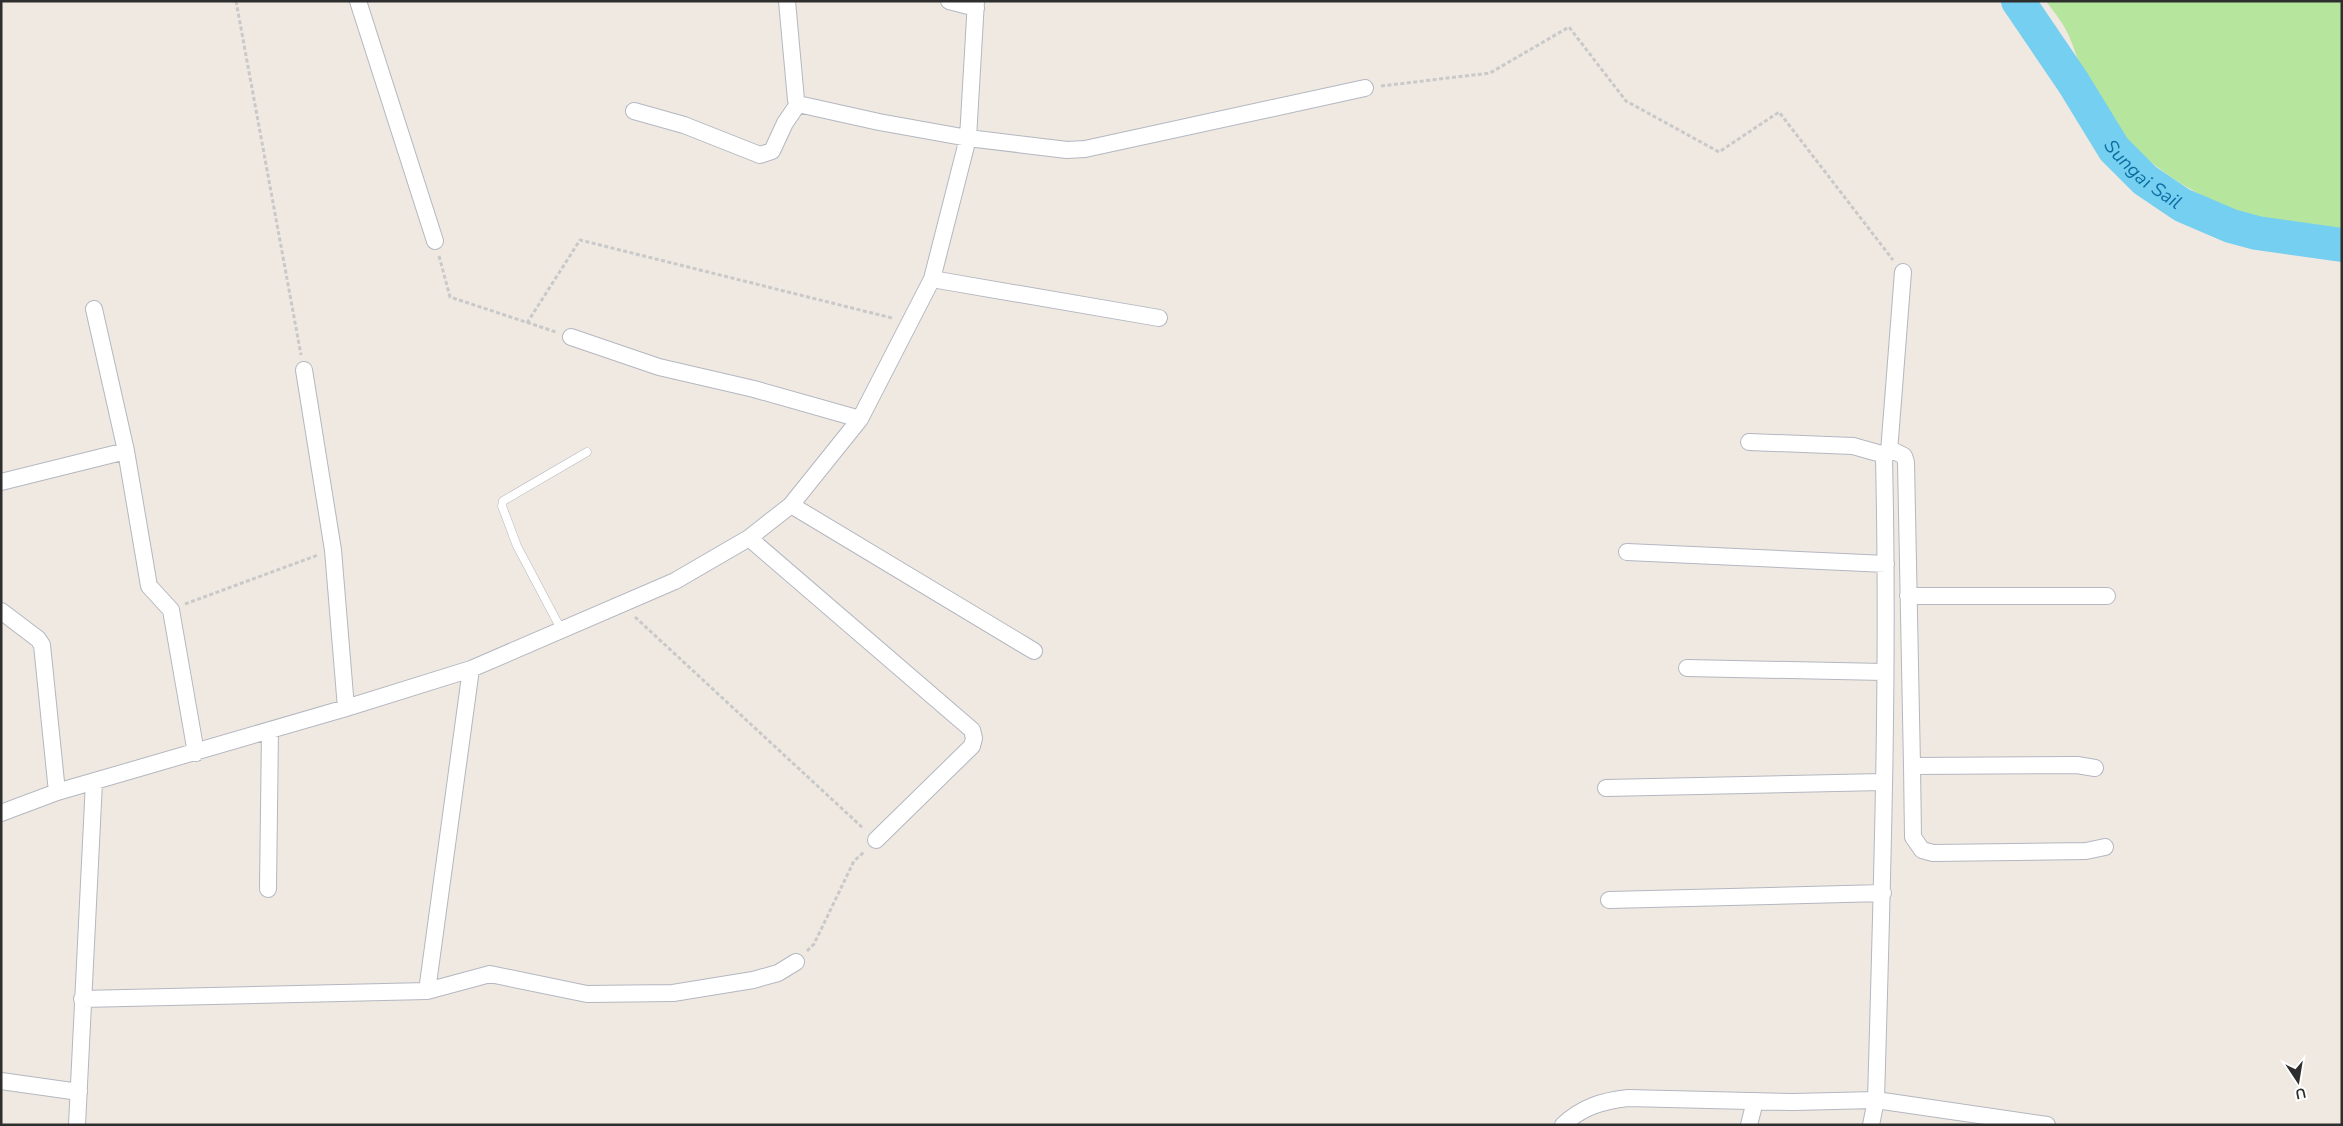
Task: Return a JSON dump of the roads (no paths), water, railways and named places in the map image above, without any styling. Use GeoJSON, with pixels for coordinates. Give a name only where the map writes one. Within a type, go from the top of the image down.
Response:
{"type":"FeatureCollection","features":[{"type":"Feature","properties":{"kind":"street"},"geometry":{"type":"LineString","coordinates":[[358,1],[435,241]]}},
{"type":"Feature","properties":{"kind":"street"},"geometry":{"type":"LineString","coordinates":[[787,1],[796,100],[798,104]]}},
{"type":"Feature","properties":{"kind":"street"},"geometry":{"type":"LineString","coordinates":[[1,813],[57,792],[196,753],[471,668],[562,631],[675,581],[750,538],[790,505],[860,419],[932,279],[968,138],[976,5],[948,1]]}},
{"type":"Feature","properties":{"kind":"street"},"geometry":{"type":"LineString","coordinates":[[798,104],[879,122],[968,138],[1067,150],[1085,149],[1365,88]]}},
{"type":"Feature","properties":{"kind":"street"},"geometry":{"type":"LineString","coordinates":[[634,111],[684,125],[760,155],[772,151],[785,123],[798,104]]}},
{"type":"Feature","properties":{"kind":"street"},"geometry":{"type":"LineString","coordinates":[[1871,1125],[1876,1100],[1883,893],[1887,454],[1903,272]]}},
{"type":"Feature","properties":{"kind":"street"},"geometry":{"type":"LineString","coordinates":[[932,279],[1159,318]]}},
{"type":"Feature","properties":{"kind":"street"},"geometry":{"type":"LineString","coordinates":[[94,309],[126,451],[150,586],[170,610],[196,753]]}},
{"type":"Feature","properties":{"kind":"street"},"geometry":{"type":"LineString","coordinates":[[571,337],[659,367],[754,389],[860,419]]}},
{"type":"Feature","properties":{"kind":"street"},"geometry":{"type":"LineString","coordinates":[[304,370],[333,550],[346,708]]}},
{"type":"Feature","properties":{"kind":"street"},"geometry":{"type":"LineString","coordinates":[[1749,442],[1853,446],[1887,454],[1900,453],[1906,462],[1913,838],[1922,850],[1933,853],[2077,852],[2094,851],[2105,847]]}},
{"type":"Feature","properties":{"kind":"street"},"geometry":{"type":"LineString","coordinates":[[1,482],[126,451]]}},
{"type":"Feature","properties":{"kind":"street"},"geometry":{"type":"LineString","coordinates":[[790,505],[1034,651]]}},
{"type":"Feature","properties":{"kind":"street"},"geometry":{"type":"LineString","coordinates":[[750,538],[972,730],[974,738],[972,746],[876,840]]}},
{"type":"Feature","properties":{"kind":"street"},"geometry":{"type":"LineString","coordinates":[[1627,552],[1886,564]]}},
{"type":"Feature","properties":{"kind":"street"},"geometry":{"type":"LineString","coordinates":[[1908,596],[2107,596]]}},
{"type":"Feature","properties":{"kind":"street"},"geometry":{"type":"LineString","coordinates":[[1,611],[38,639],[42,645],[57,792]]}},
{"type":"Feature","properties":{"kind":"street"},"geometry":{"type":"LineString","coordinates":[[427,991],[471,668]]}},
{"type":"Feature","properties":{"kind":"street"},"geometry":{"type":"LineString","coordinates":[[1687,668],[1884,672]]}},
{"type":"Feature","properties":{"kind":"street"},"geometry":{"type":"LineString","coordinates":[[268,889],[270,730]]}},
{"type":"Feature","properties":{"kind":"street"},"geometry":{"type":"LineString","coordinates":[[1912,766],[2076,765],[2095,768]]}},
{"type":"Feature","properties":{"kind":"street"},"geometry":{"type":"LineString","coordinates":[[77,1125],[94,782]]}},
{"type":"Feature","properties":{"kind":"street"},"geometry":{"type":"LineString","coordinates":[[1606,788],[1883,782]]}},
{"type":"Feature","properties":{"kind":"street"},"geometry":{"type":"LineString","coordinates":[[1609,900],[1883,893]]}},
{"type":"Feature","properties":{"kind":"street"},"geometry":{"type":"LineString","coordinates":[[82,999],[427,991],[490,974],[587,994],[673,993],[753,980],[778,973],[796,962]]}},
{"type":"Feature","properties":{"kind":"street"},"geometry":{"type":"LineString","coordinates":[[1,1081],[79,1092]]}},
{"type":"Feature","properties":{"kind":"street"},"geometry":{"type":"LineString","coordinates":[[1563,1125],[1575,1113],[1604,1101],[1628,1098],[1755,1101],[1876,1100],[2048,1125]]}},
{"type":"Feature","properties":{"kind":"street"},"geometry":{"type":"LineString","coordinates":[[1749,1125],[1755,1101]]}},
{"type":"Feature","properties":{"kind":"lane"},"geometry":{"type":"LineString","coordinates":[[562,631],[517,546],[502,506],[503,501],[587,452]]}},
{"type":"Feature","properties":{"kind":"waterway","name":"Sungai Sail"},"geometry":{"type":"LineString","coordinates":[[2018,1],[2073,82],[2114,149],[2145,180],[2182,205],[2231,226],[2257,233],[2342,245]]}}]}
